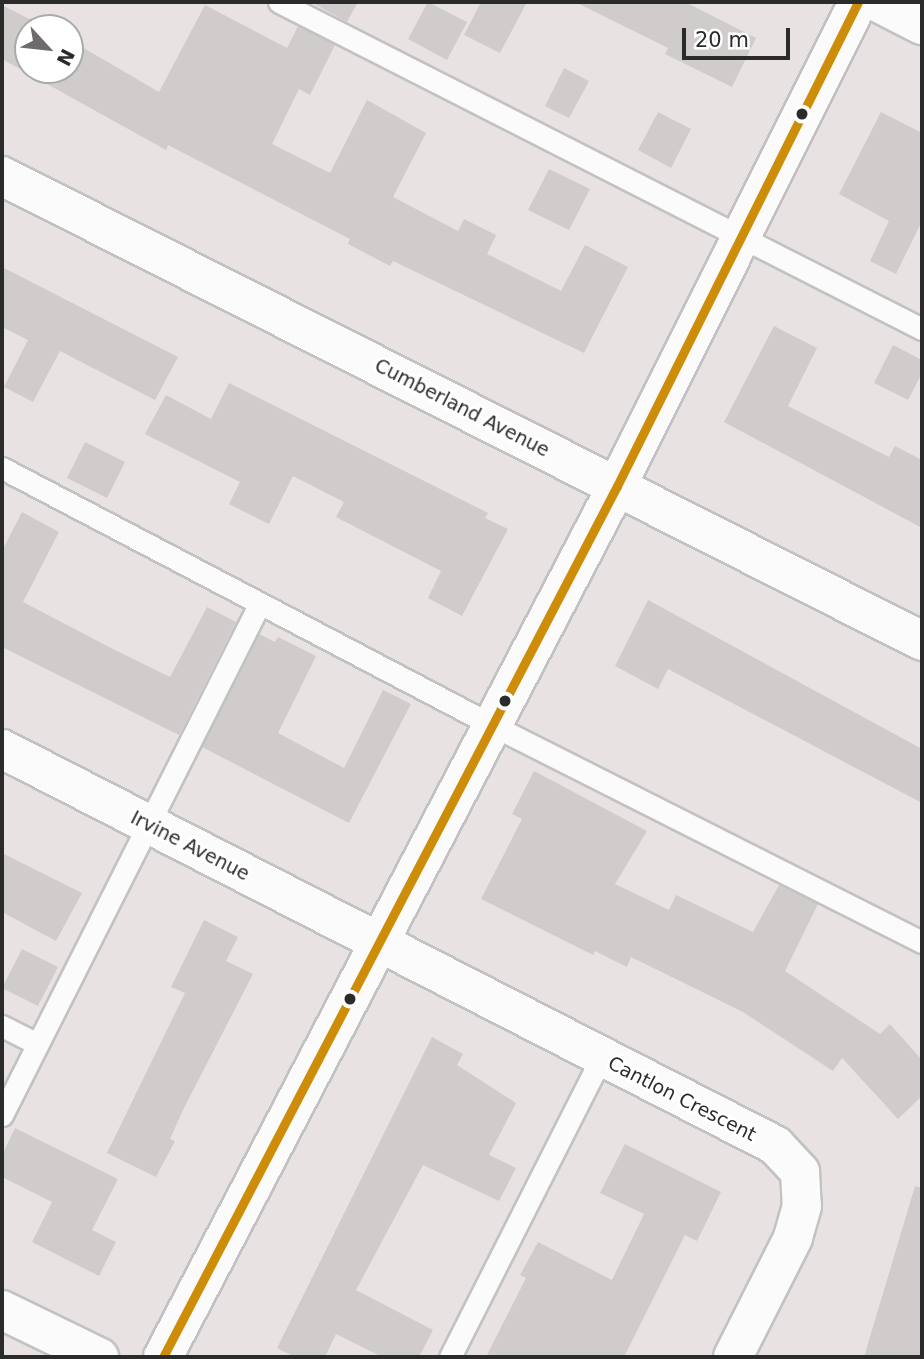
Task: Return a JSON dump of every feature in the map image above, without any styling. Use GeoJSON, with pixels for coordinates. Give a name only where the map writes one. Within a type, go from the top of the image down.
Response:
{"type":"FeatureCollection","features":[{"type":"Feature","properties":{"kind":"street"},"geometry":{"type":"LineString","coordinates":[[163,1357],[490,723],[617,486],[858,2]]}},
{"type":"Feature","properties":{"kind":"street"},"geometry":{"type":"LineString","coordinates":[[877,2],[922,25]]}},
{"type":"Feature","properties":{"kind":"street","name":"Cumberland Avenue"},"geometry":{"type":"LineString","coordinates":[[2,176],[922,641]]}},
{"type":"Feature","properties":{"kind":"street","name":"Irvine Avenue"},"geometry":{"type":"LineString","coordinates":[[2,749],[378,943]]}},
{"type":"Feature","properties":{"kind":"street","name":"Cantlon Crescent"},"geometry":{"type":"LineString","coordinates":[[378,943],[775,1145],[800,1172],[802,1206],[793,1238],[733,1357]]}},
{"type":"Feature","properties":{"kind":"street"},"geometry":{"type":"LineString","coordinates":[[2,1310],[99,1357]]}},
{"type":"Feature","properties":{"kind":"lane"},"geometry":{"type":"LineString","coordinates":[[279,2],[922,329]]}},
{"type":"Feature","properties":{"kind":"lane"},"geometry":{"type":"LineString","coordinates":[[2,468],[490,723],[922,942]]}},
{"type":"Feature","properties":{"kind":"lane"},"geometry":{"type":"LineString","coordinates":[[2,1115],[260,603]]}},
{"type":"Feature","properties":{"kind":"lane"},"geometry":{"type":"LineString","coordinates":[[2,1026],[37,1044]]}},
{"type":"Feature","properties":{"kind":"lane"},"geometry":{"type":"LineString","coordinates":[[450,1357],[601,1058]]}},
{"type":"Feature","properties":{"kind":"building"},"geometry":{"type":"Polygon","coordinates":[[[311,2],[358,2],[347,22],[311,2]]]}},
{"type":"Feature","properties":{"kind":"building"},"geometry":{"type":"Polygon","coordinates":[[[428,2],[467,22],[447,60],[408,39],[428,2]]]}},
{"type":"Feature","properties":{"kind":"building"},"geometry":{"type":"Polygon","coordinates":[[[481,2],[527,2],[500,53],[464,35],[481,2]]]}},
{"type":"Feature","properties":{"kind":"building"},"geometry":{"type":"Polygon","coordinates":[[[575,2],[685,2],[756,38],[732,87],[665,54],[668,48],[575,2]]]}},
{"type":"Feature","properties":{"kind":"building"},"geometry":{"type":"Polygon","coordinates":[[[2,5],[20,14],[14,14],[14,66],[2,59],[2,5]]]}},
{"type":"Feature","properties":{"kind":"building"},"geometry":{"type":"Polygon","coordinates":[[[205,5],[287,48],[298,26],[335,45],[310,95],[299,89],[272,144],[330,173],[367,100],[426,133],[393,197],[458,231],[464,219],[496,235],[487,254],[561,291],[585,245],[628,267],[584,353],[393,261],[390,266],[348,244],[350,239],[168,145],[166,150],[47,84],[84,84],[84,48],[159,92],[205,5]]]}},
{"type":"Feature","properties":{"kind":"building"},"geometry":{"type":"Polygon","coordinates":[[[564,68],[589,81],[569,118],[545,106],[564,68]]]}},
{"type":"Feature","properties":{"kind":"building"},"geometry":{"type":"Polygon","coordinates":[[[658,112],[691,129],[671,168],[638,150],[658,112]]]}},
{"type":"Feature","properties":{"kind":"building"},"geometry":{"type":"Polygon","coordinates":[[[881,112],[922,133],[922,221],[896,274],[870,261],[889,221],[839,194],[881,112]]]}},
{"type":"Feature","properties":{"kind":"building"},"geometry":{"type":"Polygon","coordinates":[[[549,169],[590,189],[569,230],[528,210],[549,169]]]}},
{"type":"Feature","properties":{"kind":"building"},"geometry":{"type":"Polygon","coordinates":[[[2,267],[178,357],[155,400],[60,351],[33,402],[4,387],[28,340],[2,327],[2,267]]]}},
{"type":"Feature","properties":{"kind":"building"},"geometry":{"type":"Polygon","coordinates":[[[774,326],[817,348],[788,406],[889,457],[895,446],[922,460],[922,528],[724,422],[774,326]]]}},
{"type":"Feature","properties":{"kind":"building"},"geometry":{"type":"Polygon","coordinates":[[[893,345],[922,360],[922,373],[908,400],[874,383],[893,345]]]}},
{"type":"Feature","properties":{"kind":"building"},"geometry":{"type":"Polygon","coordinates":[[[229,383],[488,513],[485,518],[508,529],[462,616],[428,598],[441,571],[336,517],[344,502],[293,476],[269,524],[229,504],[240,482],[145,434],[166,395],[211,419],[229,383]]]}},
{"type":"Feature","properties":{"kind":"building"},"geometry":{"type":"Polygon","coordinates":[[[85,442],[125,462],[107,498],[67,478],[85,442]]]}},
{"type":"Feature","properties":{"kind":"building"},"geometry":{"type":"Polygon","coordinates":[[[22,512],[59,532],[23,602],[113,649],[170,677],[207,607],[236,622],[179,735],[2,647],[2,551],[22,512]]]}},
{"type":"Feature","properties":{"kind":"building"},"geometry":{"type":"Polygon","coordinates":[[[648,600],[922,749],[922,803],[668,669],[658,689],[615,666],[648,600]]]}},
{"type":"Feature","properties":{"kind":"building"},"geometry":{"type":"Polygon","coordinates":[[[259,634],[275,642],[278,637],[316,656],[278,733],[344,768],[383,690],[411,704],[349,823],[202,747],[259,634]]]}},
{"type":"Feature","properties":{"kind":"building"},"geometry":{"type":"Polygon","coordinates":[[[534,771],[647,831],[615,884],[669,910],[676,895],[753,932],[779,885],[818,904],[785,971],[880,1034],[890,1024],[922,1060],[922,1096],[898,1119],[842,1058],[833,1071],[743,1012],[631,957],[627,967],[595,951],[593,955],[481,899],[522,819],[512,814],[534,771]]]}},
{"type":"Feature","properties":{"kind":"building"},"geometry":{"type":"Polygon","coordinates":[[[2,853],[82,893],[56,941],[2,912],[2,853]]]}},
{"type":"Feature","properties":{"kind":"building"},"geometry":{"type":"Polygon","coordinates":[[[204,920],[238,937],[226,961],[253,974],[183,1110],[170,1139],[175,1141],[156,1177],[107,1153],[185,993],[171,987],[204,920]]]}},
{"type":"Feature","properties":{"kind":"building"},"geometry":{"type":"Polygon","coordinates":[[[22,949],[58,967],[38,1006],[2,988],[22,949]]]}},
{"type":"Feature","properties":{"kind":"building"},"geometry":{"type":"Polygon","coordinates":[[[432,1037],[463,1054],[457,1065],[516,1103],[489,1155],[516,1168],[499,1201],[423,1165],[356,1290],[433,1330],[419,1357],[382,1357],[336,1334],[325,1357],[295,1357],[277,1348],[432,1037]]]}},
{"type":"Feature","properties":{"kind":"building"},"geometry":{"type":"Polygon","coordinates":[[[15,1128],[118,1179],[92,1230],[116,1242],[99,1276],[32,1242],[52,1202],[2,1177],[2,1155],[15,1128]]]}},
{"type":"Feature","properties":{"kind":"building"},"geometry":{"type":"Polygon","coordinates":[[[625,1144],[721,1192],[697,1241],[685,1235],[624,1357],[486,1357],[526,1278],[520,1275],[538,1242],[612,1280],[644,1214],[600,1193],[625,1144]]]}},
{"type":"Feature","properties":{"kind":"building"},"geometry":{"type":"Polygon","coordinates":[[[915,1186],[922,1188],[922,1357],[864,1357],[915,1186]]]}},
{"type":"Feature","properties":{"kind":"transit line"},"geometry":{"type":"LineString","coordinates":[[163,1357],[617,486],[858,2]]}}]}
